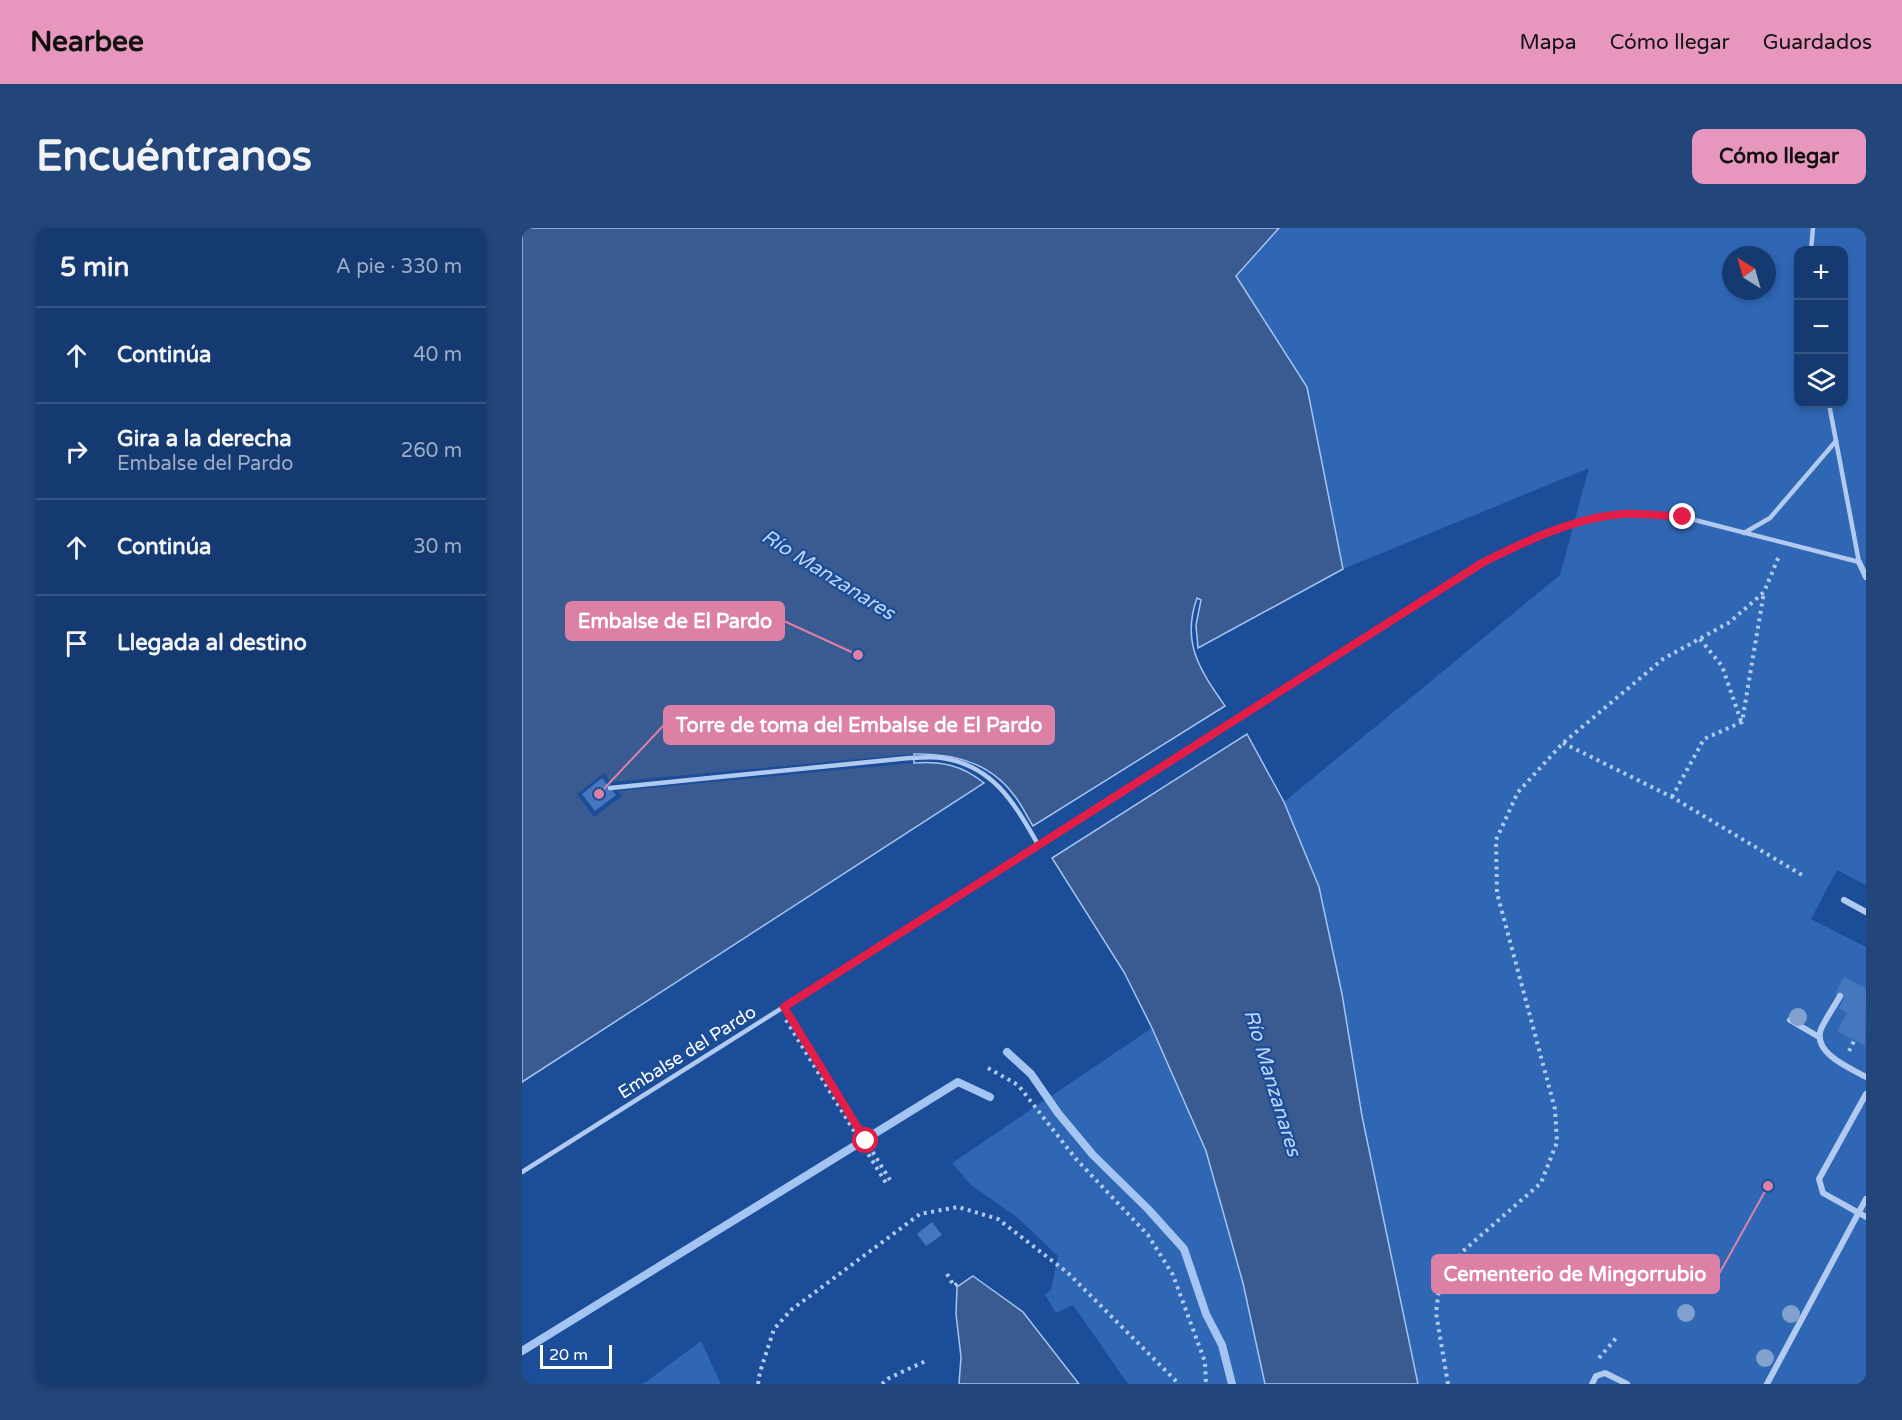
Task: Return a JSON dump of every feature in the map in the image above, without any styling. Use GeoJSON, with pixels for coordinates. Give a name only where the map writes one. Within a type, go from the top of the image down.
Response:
{"type":"FeatureCollection","features":[{"type":"Feature","properties":{"kind":"street"},"geometry":{"type":"LineString","coordinates":[[1859,562],[1866,577]]}},
{"type":"Feature","properties":{"kind":"street"},"geometry":{"type":"LineString","coordinates":[[1844,900],[1866,912]]}},
{"type":"Feature","properties":{"kind":"street"},"geometry":{"type":"LineString","coordinates":[[1840,996],[1821,1029],[1819,1037],[1823,1047],[1833,1058],[1866,1077]]}},
{"type":"Feature","properties":{"kind":"street"},"geometry":{"type":"LineString","coordinates":[[1790,1020],[1819,1037]]}},
{"type":"Feature","properties":{"kind":"street"},"geometry":{"type":"LineString","coordinates":[[1866,1095],[1819,1179],[1823,1193],[1866,1217]]}},
{"type":"Feature","properties":{"kind":"street"},"geometry":{"type":"LineString","coordinates":[[1767,1384],[1866,1199]]}},
{"type":"Feature","properties":{"kind":"street"},"geometry":{"type":"LineString","coordinates":[[1592,1384],[1596,1376],[1605,1373],[1627,1384]]}},
{"type":"Feature","properties":{"kind":"lane"},"geometry":{"type":"LineString","coordinates":[[1811,246],[1813,228]]}},
{"type":"Feature","properties":{"kind":"lane"},"geometry":{"type":"LineString","coordinates":[[1830,408],[1859,562]]}},
{"type":"Feature","properties":{"kind":"lane"},"geometry":{"type":"LineString","coordinates":[[1744,533],[1770,518],[1836,441]]}},
{"type":"Feature","properties":{"kind":"lane","name":"Embalse del Pardo"},"geometry":{"type":"LineString","coordinates":[[522,1172],[1482,563],[1528,540],[1573,524],[1622,514],[1683,517],[1859,562]]}},
{"type":"Feature","properties":{"kind":"lane"},"geometry":{"type":"LineString","coordinates":[[610,788],[909,758],[941,758],[964,764],[999,785],[1015,804],[1039,846]]}},
{"type":"Feature","properties":{"kind":"path"},"geometry":{"type":"LineString","coordinates":[[1742,722],[1764,592],[1784,543]]}},
{"type":"Feature","properties":{"kind":"path"},"geometry":{"type":"LineString","coordinates":[[1448,1384],[1436,1313],[1440,1280],[1463,1251],[1541,1183],[1557,1142],[1554,1109],[1497,894],[1496,840],[1518,792],[1563,743],[1663,659],[1730,622],[1764,592]]}},
{"type":"Feature","properties":{"kind":"path"},"geometry":{"type":"LineString","coordinates":[[1700,639],[1722,666],[1742,722]]}},
{"type":"Feature","properties":{"kind":"path"},"geometry":{"type":"LineString","coordinates":[[1672,797],[1704,739],[1742,722]]}},
{"type":"Feature","properties":{"kind":"path"},"geometry":{"type":"LineString","coordinates":[[1563,743],[1672,797],[1802,875]]}},
{"type":"Feature","properties":{"kind":"path"},"geometry":{"type":"LineString","coordinates":[[782,1008],[888,1181]]}},
{"type":"Feature","properties":{"kind":"path"},"geometry":{"type":"LineString","coordinates":[[1847,1054],[1854,1041]]}},
{"type":"Feature","properties":{"kind":"path"},"geometry":{"type":"LineString","coordinates":[[988,1068],[1018,1085],[1076,1159],[1148,1235],[1173,1275],[1204,1362],[1206,1384]]}},
{"type":"Feature","properties":{"kind":"path"},"geometry":{"type":"LineString","coordinates":[[758,1384],[759,1372],[774,1329],[791,1310],[920,1214],[958,1207],[998,1219],[1068,1273],[1179,1384]]}},
{"type":"Feature","properties":{"kind":"path"},"geometry":{"type":"LineString","coordinates":[[946,1275],[954,1286],[958,1284]]}},
{"type":"Feature","properties":{"kind":"path"},"geometry":{"type":"LineString","coordinates":[[1592,1366],[1617,1337]]}},
{"type":"Feature","properties":{"kind":"path"},"geometry":{"type":"LineString","coordinates":[[882,1384],[889,1378],[928,1360]]}},
{"type":"Feature","properties":{"kind":"shaded area"},"geometry":{"type":"Polygon","coordinates":[[[1279,228],[1866,228],[1866,885],[1837,870],[1811,919],[1866,947],[1866,1384],[1418,1384],[1362,1116],[1342,994],[1319,887],[1284,802],[1560,575],[1589,468],[1343,569],[1307,387],[1236,276],[1279,228]]]}},
{"type":"Feature","properties":{"kind":"shaded area"},"geometry":{"type":"Polygon","coordinates":[[[1152,1028],[1206,1151],[1243,1283],[1265,1384],[1128,1384],[1073,1305],[1056,1313],[1045,1295],[1051,1290],[1058,1256],[1018,1218],[971,1185],[952,1163],[1152,1028]]]}},
{"type":"Feature","properties":{"kind":"shaded area"},"geometry":{"type":"Polygon","coordinates":[[[701,1341],[721,1384],[641,1384],[646,1382],[701,1341]]]}},
{"type":"Feature","properties":{"kind":"water","name":"Río Manzanares"},"geometry":{"type":"Polygon","coordinates":[[[522,228],[1279,228],[1236,276],[1307,387],[1343,569],[1198,648],[1196,625],[1201,600],[1197,598],[1191,629],[1192,642],[1201,668],[1225,706],[1033,826],[1016,798],[993,774],[955,758],[914,754],[914,763],[933,763],[959,768],[984,783],[522,1082],[522,228]]]}},
{"type":"Feature","properties":{"kind":"water","name":"Río Manzanares"},"geometry":{"type":"Polygon","coordinates":[[[1247,734],[1284,802],[1319,887],[1342,994],[1362,1116],[1418,1384],[1265,1384],[1243,1283],[1206,1151],[1152,1028],[1124,972],[1052,858],[1247,734]]]}},
{"type":"Feature","properties":{"kind":"water"},"geometry":{"type":"Polygon","coordinates":[[[973,1276],[1023,1312],[1079,1384],[959,1384],[961,1357],[956,1314],[957,1287],[973,1276]]]}},
{"type":"Feature","properties":{"kind":"pier"},"geometry":{"type":"Polygon","coordinates":[[[913,754],[913,763],[618,791],[622,796],[594,817],[577,794],[604,773],[611,782],[913,754]]]}},
{"type":"Feature","properties":{"kind":"building"},"geometry":{"type":"Polygon","coordinates":[[[602,778],[616,795],[595,811],[582,794],[602,778]]]}},
{"type":"Feature","properties":{"kind":"building"},"geometry":{"type":"Polygon","coordinates":[[[1844,977],[1866,988],[1865,1046],[1837,1031],[1847,1013],[1839,1008],[1844,999],[1835,994],[1844,977]]]}},
{"type":"Feature","properties":{"kind":"building"},"geometry":{"type":"Polygon","coordinates":[[[932,1222],[942,1235],[926,1246],[917,1234],[932,1222]]]}},
{"type":"Feature","properties":{"kind":"waterway"},"geometry":{"type":"LineString","coordinates":[[1007,1052],[1031,1074],[1058,1113],[1093,1155],[1148,1209],[1184,1249],[1206,1314],[1222,1345],[1232,1384]]}},
{"type":"Feature","properties":{"kind":"waterway"},"geometry":{"type":"LineString","coordinates":[[522,1351],[958,1082],[990,1097]]}},
{"type":"Feature","properties":{"kind":"place","name":"Embalse de El Pardo"},"geometry":{"type":"Point","coordinates":[858,655]}},
{"type":"Feature","properties":{"kind":"place","name":"Torre de toma del Embalse de El Pardo"},"geometry":{"type":"Point","coordinates":[599,794]}},
{"type":"Feature","properties":{"kind":"place","name":"Cementerio de Mingorrubio"},"geometry":{"type":"Point","coordinates":[1768,1186]}},
{"type":"Feature","properties":{"kind":"route"},"geometry":{"type":"LineString","coordinates":[[866,1141],[784,1007],[1482,563],[1528,540],[1573,524],[1622,514],[1683,517]]}}]}
